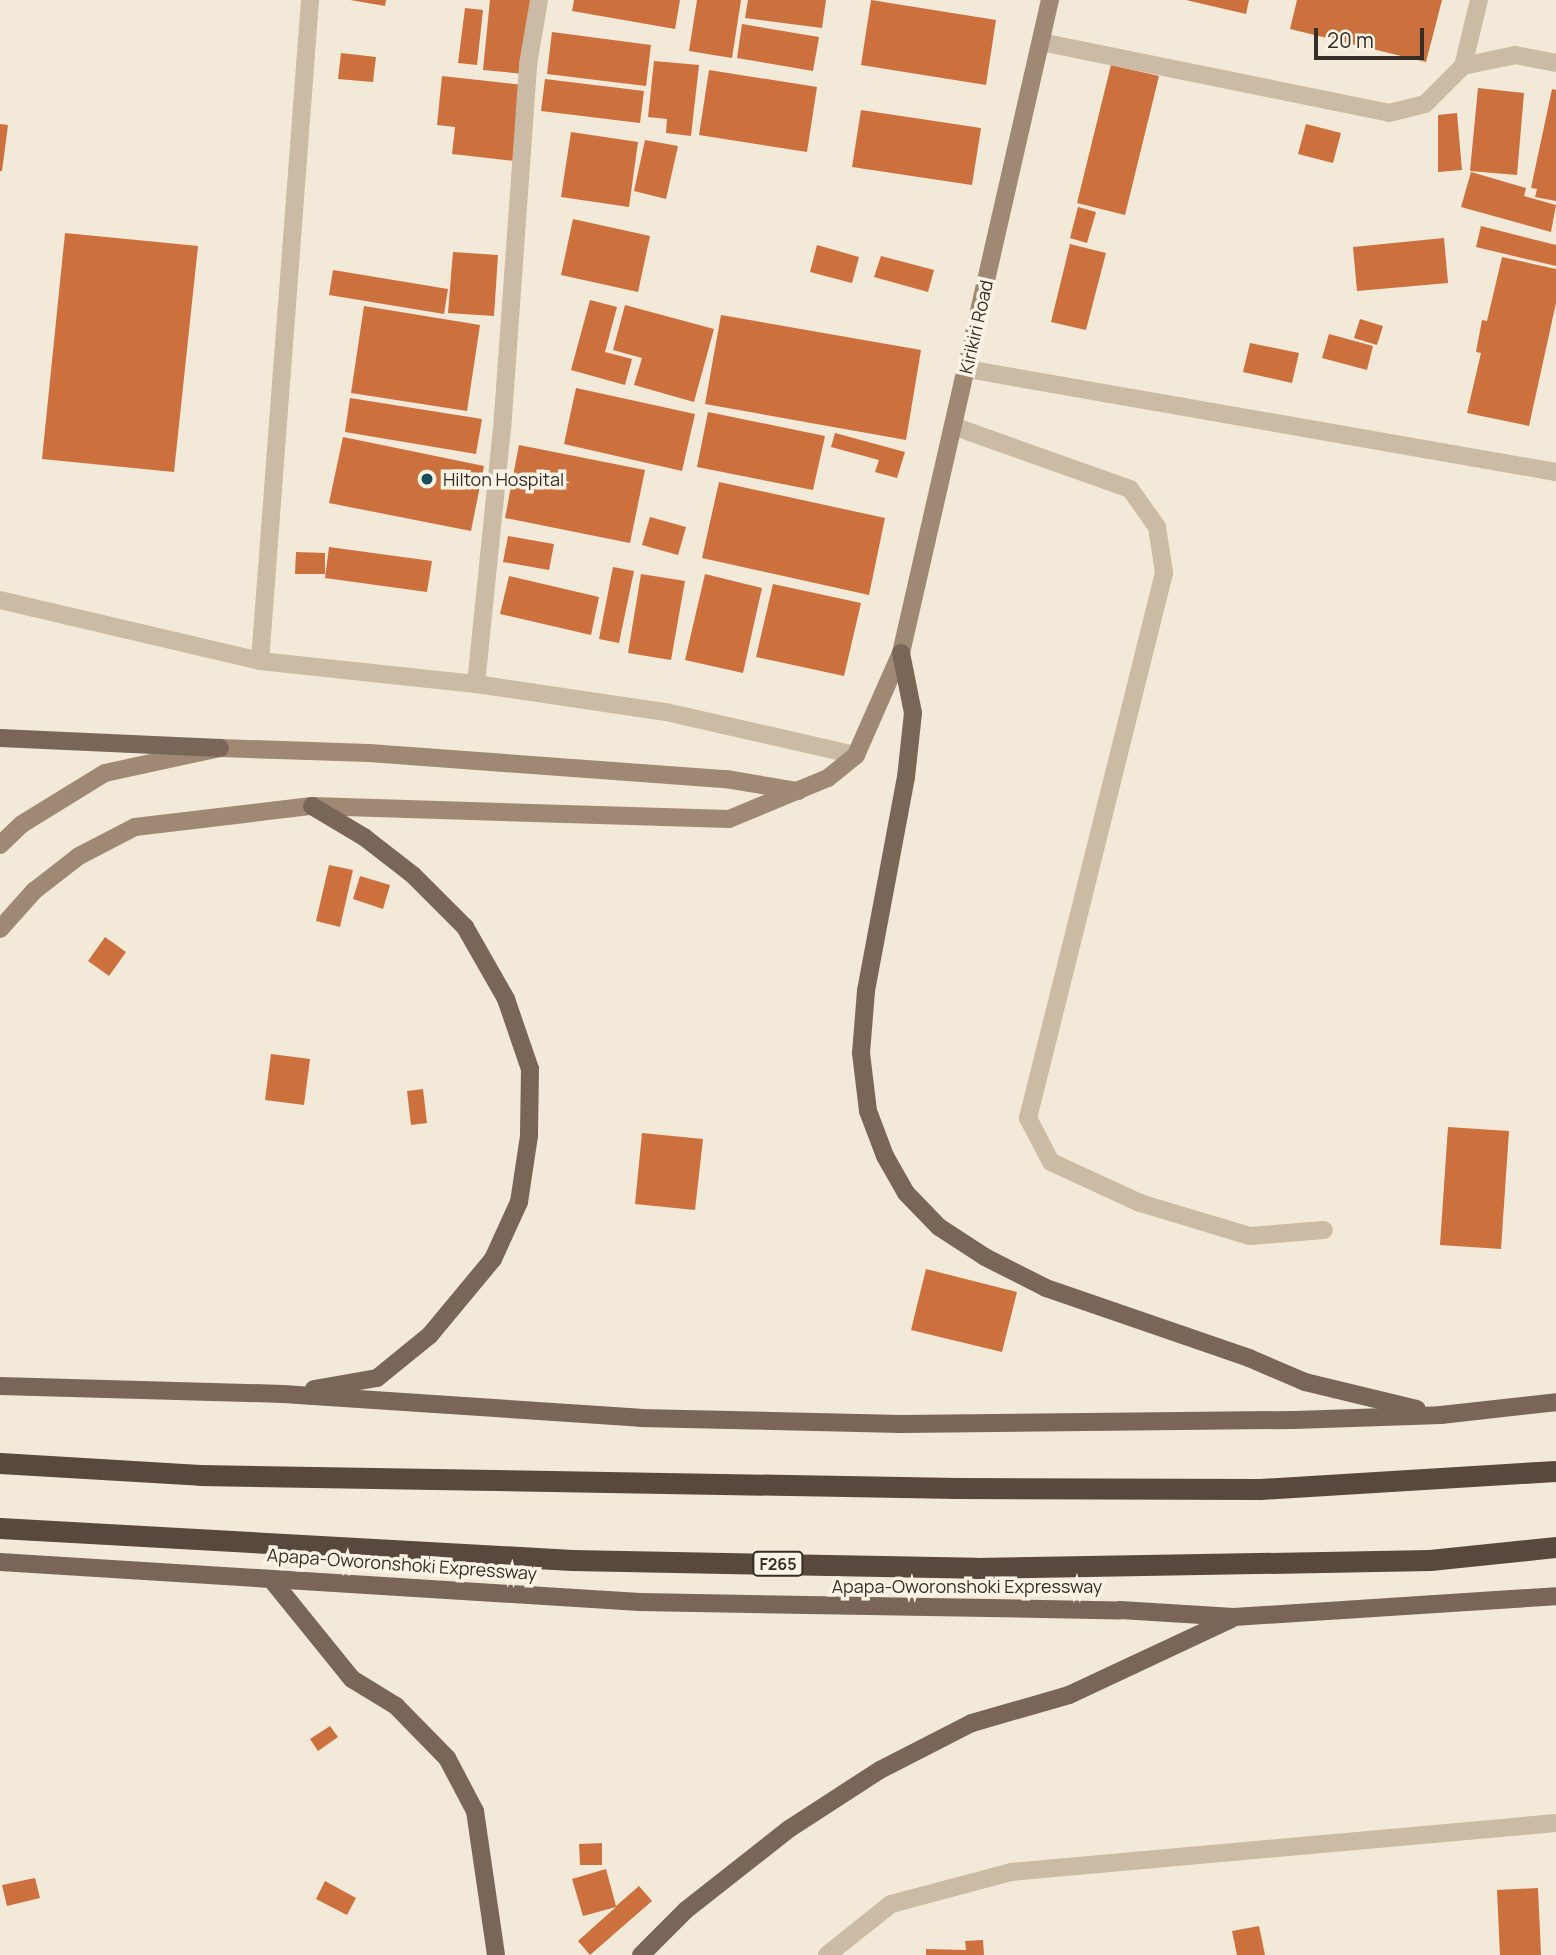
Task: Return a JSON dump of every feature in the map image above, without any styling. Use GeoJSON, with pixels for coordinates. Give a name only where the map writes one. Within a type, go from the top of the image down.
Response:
{"type":"FeatureCollection","features":[{"type":"Feature","properties":{"kind":"highway"},"geometry":{"type":"LineString","coordinates":[[0,1463],[200,1475],[957,1488],[1261,1489],[1556,1471]]}},
{"type":"Feature","properties":{"kind":"highway","name":"Apapa-Oworonshoki Expressway"},"geometry":{"type":"LineString","coordinates":[[0,1528],[572,1560],[976,1568],[1430,1560],[1556,1547]]}},
{"type":"Feature","properties":{"kind":"main road","name":"Kirikiri Road"},"geometry":{"type":"LineString","coordinates":[[856,755],[901,653],[1050,0]]}},
{"type":"Feature","properties":{"kind":"main road"},"geometry":{"type":"LineString","coordinates":[[901,653],[913,713],[906,777],[866,991],[861,1053],[869,1111],[885,1156],[906,1193],[939,1227],[985,1257],[1046,1288],[1249,1358],[1305,1382],[1441,1415]]}},
{"type":"Feature","properties":{"kind":"main road"},"geometry":{"type":"LineString","coordinates":[[0,738],[369,753],[699,777],[802,792]]}},
{"type":"Feature","properties":{"kind":"main road"},"geometry":{"type":"LineString","coordinates":[[0,845],[22,824],[105,773],[220,748]]}},
{"type":"Feature","properties":{"kind":"main road"},"geometry":{"type":"LineString","coordinates":[[0,929],[34,891],[79,856],[135,827],[312,806],[729,819],[802,792],[828,778],[856,755]]}},
{"type":"Feature","properties":{"kind":"main road"},"geometry":{"type":"LineString","coordinates":[[282,1394],[377,1378],[430,1335],[493,1259],[519,1202],[529,1136],[530,1069],[506,999],[464,927],[413,875],[364,837],[312,806]]}},
{"type":"Feature","properties":{"kind":"main road"},"geometry":{"type":"LineString","coordinates":[[0,1386],[282,1394],[640,1418],[901,1424],[1441,1415],[1556,1402]]}},
{"type":"Feature","properties":{"kind":"main road","name":"Apapa-Oworonshoki Expressway"},"geometry":{"type":"LineString","coordinates":[[0,1562],[640,1602],[1120,1610],[1234,1617],[1556,1596]]}},
{"type":"Feature","properties":{"kind":"main road"},"geometry":{"type":"LineString","coordinates":[[271,1578],[352,1679],[397,1706],[447,1758],[475,1811],[496,1955]]}},
{"type":"Feature","properties":{"kind":"main road"},"geometry":{"type":"LineString","coordinates":[[641,1955],[686,1910],[789,1829],[880,1770],[972,1723],[1069,1695],[1234,1617]]}},
{"type":"Feature","properties":{"kind":"street"},"geometry":{"type":"LineString","coordinates":[[260,660],[310,0]]}},
{"type":"Feature","properties":{"kind":"street"},"geometry":{"type":"LineString","coordinates":[[476,684],[502,430],[528,64],[539,0]]}},
{"type":"Feature","properties":{"kind":"street"},"geometry":{"type":"LineString","coordinates":[[1041,42],[1389,113],[1425,103],[1463,66],[1479,0]]}},
{"type":"Feature","properties":{"kind":"street"},"geometry":{"type":"LineString","coordinates":[[1463,66],[1516,55],[1556,63]]}},
{"type":"Feature","properties":{"kind":"street"},"geometry":{"type":"LineString","coordinates":[[967,369],[1556,472]]}},
{"type":"Feature","properties":{"kind":"street"},"geometry":{"type":"LineString","coordinates":[[953,426],[1130,489],[1157,527],[1164,573],[1028,1118],[1051,1162],[1140,1203],[1250,1236],[1325,1230]]}},
{"type":"Feature","properties":{"kind":"street"},"geometry":{"type":"LineString","coordinates":[[0,600],[260,660],[476,684],[666,712],[856,755]]}},
{"type":"Feature","properties":{"kind":"street"},"geometry":{"type":"LineString","coordinates":[[827,1955],[891,1903],[1011,1872],[1556,1823]]}},
{"type":"Feature","properties":{"kind":"building"},"geometry":{"type":"Polygon","coordinates":[[[350,0],[386,0],[385,6],[350,0]]]}},
{"type":"Feature","properties":{"kind":"building"},"geometry":{"type":"Polygon","coordinates":[[[490,0],[533,0],[525,74],[483,70],[490,0]]]}},
{"type":"Feature","properties":{"kind":"building"},"geometry":{"type":"Polygon","coordinates":[[[574,0],[680,0],[675,29],[572,11],[574,0]]]}},
{"type":"Feature","properties":{"kind":"building"},"geometry":{"type":"Polygon","coordinates":[[[697,0],[741,0],[732,58],[689,51],[697,0]]]}},
{"type":"Feature","properties":{"kind":"building"},"geometry":{"type":"Polygon","coordinates":[[[748,0],[826,0],[822,28],[745,18],[748,0]]]}},
{"type":"Feature","properties":{"kind":"building"},"geometry":{"type":"Polygon","coordinates":[[[871,0],[996,20],[986,85],[861,65],[871,0]]]}},
{"type":"Feature","properties":{"kind":"building"},"geometry":{"type":"Polygon","coordinates":[[[1186,0],[1249,0],[1246,14],[1186,0]]]}},
{"type":"Feature","properties":{"kind":"building"},"geometry":{"type":"Polygon","coordinates":[[[1297,0],[1442,0],[1426,62],[1290,29],[1297,0]]]}},
{"type":"Feature","properties":{"kind":"building"},"geometry":{"type":"Polygon","coordinates":[[[465,8],[483,10],[477,65],[458,63],[465,8]]]}},
{"type":"Feature","properties":{"kind":"building"},"geometry":{"type":"Polygon","coordinates":[[[742,24],[819,37],[813,71],[737,58],[742,24]]]}},
{"type":"Feature","properties":{"kind":"building"},"geometry":{"type":"Polygon","coordinates":[[[552,32],[651,45],[646,86],[547,74],[552,32]]]}},
{"type":"Feature","properties":{"kind":"building"},"geometry":{"type":"Polygon","coordinates":[[[341,53],[376,57],[373,82],[338,79],[341,53]]]}},
{"type":"Feature","properties":{"kind":"building"},"geometry":{"type":"Polygon","coordinates":[[[654,61],[699,65],[691,136],[666,133],[667,119],[648,117],[654,61]]]}},
{"type":"Feature","properties":{"kind":"building"},"geometry":{"type":"Polygon","coordinates":[[[1111,65],[1159,76],[1125,215],[1077,203],[1111,65]]]}},
{"type":"Feature","properties":{"kind":"building"},"geometry":{"type":"Polygon","coordinates":[[[709,70],[817,87],[807,152],[699,135],[709,70]]]}},
{"type":"Feature","properties":{"kind":"building"},"geometry":{"type":"Polygon","coordinates":[[[442,76],[523,85],[515,161],[452,154],[455,127],[437,125],[442,76]]]}},
{"type":"Feature","properties":{"kind":"building"},"geometry":{"type":"Polygon","coordinates":[[[545,79],[644,91],[640,123],[541,111],[545,79]]]}},
{"type":"Feature","properties":{"kind":"building"},"geometry":{"type":"Polygon","coordinates":[[[1478,88],[1524,93],[1517,175],[1470,171],[1478,88]]]}},
{"type":"Feature","properties":{"kind":"building"},"geometry":{"type":"Polygon","coordinates":[[[1552,89],[1556,90],[1556,201],[1535,197],[1537,189],[1531,188],[1552,89]]]}},
{"type":"Feature","properties":{"kind":"building"},"geometry":{"type":"Polygon","coordinates":[[[861,110],[981,128],[972,185],[852,167],[861,110]]]}},
{"type":"Feature","properties":{"kind":"building"},"geometry":{"type":"Polygon","coordinates":[[[1457,113],[1462,170],[1438,172],[1438,115],[1457,113]]]}},
{"type":"Feature","properties":{"kind":"building"},"geometry":{"type":"Polygon","coordinates":[[[0,124],[8,125],[2,171],[0,171],[0,124]]]}},
{"type":"Feature","properties":{"kind":"building"},"geometry":{"type":"Polygon","coordinates":[[[1306,124],[1341,133],[1333,163],[1298,154],[1306,124]]]}},
{"type":"Feature","properties":{"kind":"building"},"geometry":{"type":"Polygon","coordinates":[[[571,132],[638,142],[629,207],[561,197],[571,132]]]}},
{"type":"Feature","properties":{"kind":"building"},"geometry":{"type":"Polygon","coordinates":[[[645,140],[678,146],[666,199],[634,191],[645,140]]]}},
{"type":"Feature","properties":{"kind":"building"},"geometry":{"type":"Polygon","coordinates":[[[1471,172],[1526,188],[1524,196],[1556,205],[1551,232],[1461,207],[1471,172]]]}},
{"type":"Feature","properties":{"kind":"building"},"geometry":{"type":"Polygon","coordinates":[[[1078,207],[1096,212],[1087,243],[1070,238],[1078,207]]]}},
{"type":"Feature","properties":{"kind":"building"},"geometry":{"type":"Polygon","coordinates":[[[573,219],[650,236],[638,292],[561,275],[573,219]]]}},
{"type":"Feature","properties":{"kind":"building"},"geometry":{"type":"Polygon","coordinates":[[[1481,226],[1556,245],[1556,266],[1476,247],[1481,226]]]}},
{"type":"Feature","properties":{"kind":"building"},"geometry":{"type":"Polygon","coordinates":[[[65,233],[198,246],[174,472],[42,459],[65,233]]]}},
{"type":"Feature","properties":{"kind":"building"},"geometry":{"type":"Polygon","coordinates":[[[1444,238],[1448,283],[1357,291],[1353,247],[1444,238]]]}},
{"type":"Feature","properties":{"kind":"building"},"geometry":{"type":"Polygon","coordinates":[[[1070,244],[1106,253],[1086,330],[1051,322],[1070,244]]]}},
{"type":"Feature","properties":{"kind":"building"},"geometry":{"type":"Polygon","coordinates":[[[817,245],[859,257],[852,283],[810,272],[817,245]]]}},
{"type":"Feature","properties":{"kind":"building"},"geometry":{"type":"Polygon","coordinates":[[[453,252],[498,255],[494,316],[448,313],[453,252]]]}},
{"type":"Feature","properties":{"kind":"building"},"geometry":{"type":"Polygon","coordinates":[[[881,256],[934,270],[928,292],[874,277],[881,256]]]}},
{"type":"Feature","properties":{"kind":"building"},"geometry":{"type":"Polygon","coordinates":[[[1502,257],[1556,269],[1556,303],[1529,426],[1467,413],[1481,353],[1476,352],[1482,320],[1487,321],[1502,257]]]}},
{"type":"Feature","properties":{"kind":"building"},"geometry":{"type":"Polygon","coordinates":[[[333,270],[448,289],[444,314],[329,295],[333,270]]]}},
{"type":"Feature","properties":{"kind":"building"},"geometry":{"type":"Polygon","coordinates":[[[590,300],[617,307],[605,352],[632,359],[625,385],[571,370],[590,300]]]}},
{"type":"Feature","properties":{"kind":"building"},"geometry":{"type":"Polygon","coordinates":[[[625,305],[714,329],[694,402],[634,385],[642,358],[613,350],[625,305]]]}},
{"type":"Feature","properties":{"kind":"building"},"geometry":{"type":"Polygon","coordinates":[[[364,306],[480,325],[467,411],[351,393],[364,306]]]}},
{"type":"Feature","properties":{"kind":"building"},"geometry":{"type":"Polygon","coordinates":[[[721,315],[921,350],[906,440],[705,404],[721,315]]]}},
{"type":"Feature","properties":{"kind":"building"},"geometry":{"type":"Polygon","coordinates":[[[1360,319],[1383,326],[1377,345],[1354,338],[1360,319]]]}},
{"type":"Feature","properties":{"kind":"building"},"geometry":{"type":"Polygon","coordinates":[[[1329,334],[1373,346],[1367,370],[1322,358],[1329,334]]]}},
{"type":"Feature","properties":{"kind":"building"},"geometry":{"type":"Polygon","coordinates":[[[1250,343],[1299,353],[1292,383],[1243,372],[1250,343]]]}},
{"type":"Feature","properties":{"kind":"building"},"geometry":{"type":"Polygon","coordinates":[[[576,388],[695,414],[682,471],[564,444],[576,388]]]}},
{"type":"Feature","properties":{"kind":"building"},"geometry":{"type":"Polygon","coordinates":[[[350,398],[482,419],[476,454],[345,432],[350,398]]]}},
{"type":"Feature","properties":{"kind":"building"},"geometry":{"type":"Polygon","coordinates":[[[708,412],[825,436],[813,490],[697,467],[708,412]]]}},
{"type":"Feature","properties":{"kind":"building"},"geometry":{"type":"Polygon","coordinates":[[[835,433],[905,452],[897,478],[875,472],[879,460],[831,447],[835,433]]]}},
{"type":"Feature","properties":{"kind":"building"},"geometry":{"type":"Polygon","coordinates":[[[343,437],[484,466],[471,531],[329,503],[343,437]]]}},
{"type":"Feature","properties":{"kind":"building"},"geometry":{"type":"Polygon","coordinates":[[[519,445],[645,470],[630,543],[505,518],[519,445]]]}},
{"type":"Feature","properties":{"kind":"building"},"geometry":{"type":"Polygon","coordinates":[[[719,482],[885,518],[869,595],[702,558],[719,482]]]}},
{"type":"Feature","properties":{"kind":"building"},"geometry":{"type":"Polygon","coordinates":[[[650,517],[686,527],[678,555],[642,545],[650,517]]]}},
{"type":"Feature","properties":{"kind":"building"},"geometry":{"type":"Polygon","coordinates":[[[508,536],[554,544],[549,570],[503,562],[508,536]]]}},
{"type":"Feature","properties":{"kind":"building"},"geometry":{"type":"Polygon","coordinates":[[[329,547],[432,561],[427,592],[325,578],[329,547]]]}},
{"type":"Feature","properties":{"kind":"building"},"geometry":{"type":"Polygon","coordinates":[[[296,552],[325,553],[325,574],[295,574],[296,552]]]}},
{"type":"Feature","properties":{"kind":"building"},"geometry":{"type":"Polygon","coordinates":[[[613,567],[634,571],[619,643],[599,639],[613,567]]]}},
{"type":"Feature","properties":{"kind":"building"},"geometry":{"type":"Polygon","coordinates":[[[641,574],[685,581],[671,660],[628,653],[641,574]]]}},
{"type":"Feature","properties":{"kind":"building"},"geometry":{"type":"Polygon","coordinates":[[[705,574],[762,588],[743,673],[685,660],[705,574]]]}},
{"type":"Feature","properties":{"kind":"building"},"geometry":{"type":"Polygon","coordinates":[[[509,576],[599,597],[591,635],[500,614],[509,576]]]}},
{"type":"Feature","properties":{"kind":"building"},"geometry":{"type":"Polygon","coordinates":[[[773,584],[861,603],[844,676],[756,657],[773,584]]]}},
{"type":"Feature","properties":{"kind":"building"},"geometry":{"type":"Polygon","coordinates":[[[329,865],[353,870],[340,927],[316,921],[329,865]]]}},
{"type":"Feature","properties":{"kind":"building"},"geometry":{"type":"Polygon","coordinates":[[[360,876],[390,885],[383,909],[353,899],[360,876]]]}},
{"type":"Feature","properties":{"kind":"building"},"geometry":{"type":"Polygon","coordinates":[[[105,937],[126,952],[109,976],[88,961],[105,937]]]}},
{"type":"Feature","properties":{"kind":"building"},"geometry":{"type":"Polygon","coordinates":[[[271,1054],[310,1059],[304,1105],[265,1100],[271,1054]]]}},
{"type":"Feature","properties":{"kind":"building"},"geometry":{"type":"Polygon","coordinates":[[[423,1089],[427,1123],[411,1125],[407,1091],[423,1089]]]}},
{"type":"Feature","properties":{"kind":"building"},"geometry":{"type":"Polygon","coordinates":[[[1448,1127],[1509,1131],[1501,1249],[1440,1245],[1448,1127]]]}},
{"type":"Feature","properties":{"kind":"building"},"geometry":{"type":"Polygon","coordinates":[[[642,1133],[703,1139],[695,1210],[635,1204],[642,1133]]]}},
{"type":"Feature","properties":{"kind":"building"},"geometry":{"type":"Polygon","coordinates":[[[926,1269],[1017,1292],[1002,1352],[911,1330],[926,1269]]]}},
{"type":"Feature","properties":{"kind":"building"},"geometry":{"type":"Polygon","coordinates":[[[330,1726],[338,1737],[318,1751],[310,1739],[330,1726]]]}},
{"type":"Feature","properties":{"kind":"building"},"geometry":{"type":"Polygon","coordinates":[[[602,1843],[602,1865],[580,1865],[579,1844],[602,1843]]]}},
{"type":"Feature","properties":{"kind":"building"},"geometry":{"type":"Polygon","coordinates":[[[606,1869],[616,1906],[639,1886],[652,1901],[590,1955],[578,1941],[616,1907],[583,1916],[572,1879],[606,1869]]]}},
{"type":"Feature","properties":{"kind":"building"},"geometry":{"type":"Polygon","coordinates":[[[35,1878],[40,1898],[7,1906],[2,1885],[35,1878]]]}},
{"type":"Feature","properties":{"kind":"building"},"geometry":{"type":"Polygon","coordinates":[[[325,1881],[356,1898],[347,1915],[316,1899],[325,1881]]]}},
{"type":"Feature","properties":{"kind":"building"},"geometry":{"type":"Polygon","coordinates":[[[1538,1888],[1541,1955],[1500,1955],[1497,1890],[1538,1888]]]}},
{"type":"Feature","properties":{"kind":"building"},"geometry":{"type":"Polygon","coordinates":[[[1259,1926],[1265,1955],[1237,1955],[1232,1931],[1259,1926]]]}},
{"type":"Feature","properties":{"kind":"building"},"geometry":{"type":"Polygon","coordinates":[[[983,1940],[984,1955],[926,1955],[926,1949],[966,1950],[965,1941],[983,1940]]]}},
{"type":"Feature","properties":{"kind":"place","name":"Hilton Hospital"},"geometry":{"type":"Point","coordinates":[427,479]}}]}
